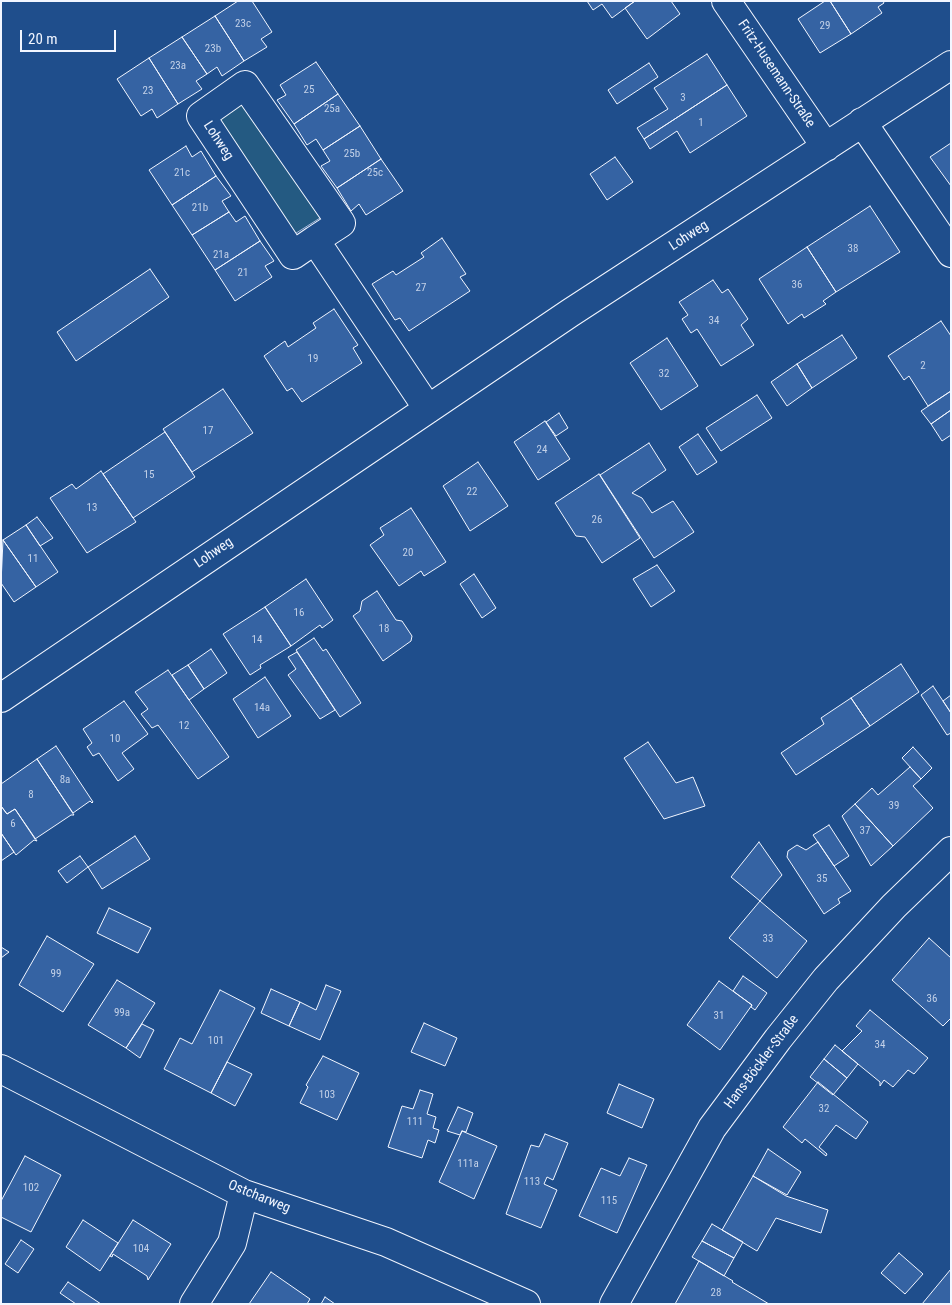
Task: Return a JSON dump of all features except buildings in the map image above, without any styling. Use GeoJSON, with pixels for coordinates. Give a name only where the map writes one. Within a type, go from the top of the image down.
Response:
{"type":"FeatureCollection","features":[{"type":"Feature","properties":{"kind":"street","name":"Fritz-Husemann-Straße"},"geometry":{"type":"LineString","coordinates":[[726,1],[826,147]]}},
{"type":"Feature","properties":{"kind":"street","name":"Lohweg"},"geometry":{"type":"LineString","coordinates":[[1,698],[428,409],[951,65]]}},
{"type":"Feature","properties":{"kind":"street","name":"Lohweg"},"geometry":{"type":"LineString","coordinates":[[245,85],[341,223],[315,240],[293,255],[201,116],[245,85]]}},
{"type":"Feature","properties":{"kind":"street"},"geometry":{"type":"LineString","coordinates":[[862,122],[951,253]]}},
{"type":"Feature","properties":{"kind":"street"},"geometry":{"type":"LineString","coordinates":[[315,240],[428,409]]}},
{"type":"Feature","properties":{"kind":"street","name":"Hans-Böckler-Straße"},"geometry":{"type":"LineString","coordinates":[[614,1304],[712,1128],[778,1039],[826,979],[894,906],[951,850]]}},
{"type":"Feature","properties":{"kind":"street","name":"Ostcharweg"},"geometry":{"type":"LineString","coordinates":[[1,1069],[244,1194],[386,1242],[526,1304]]}},
{"type":"Feature","properties":{"kind":"street"},"geometry":{"type":"LineString","coordinates":[[194,1304],[232,1243],[244,1194]]}},
{"type":"Feature","properties":{"kind":"shaded area"},"geometry":{"type":"Polygon","coordinates":[[[243,100],[320,218],[293,235],[214,118],[243,100]]]}}]}
